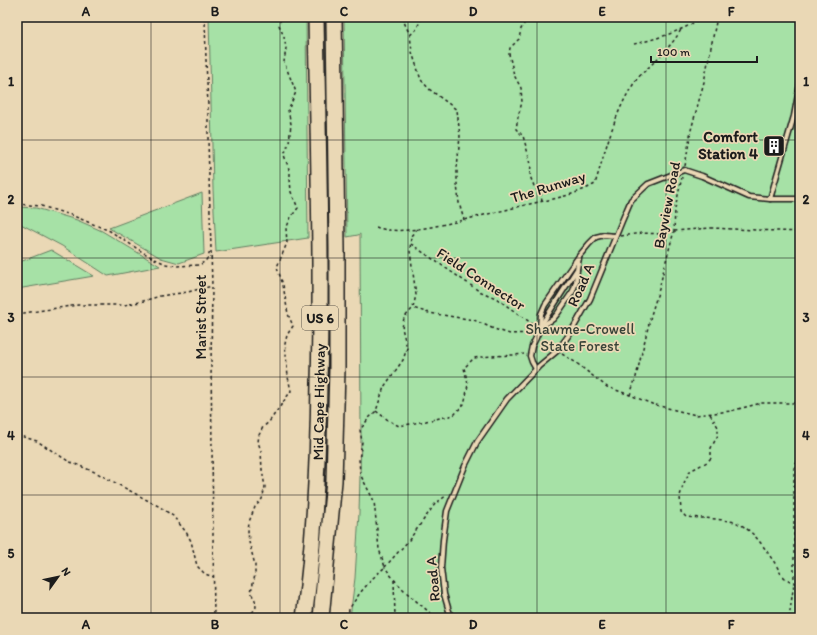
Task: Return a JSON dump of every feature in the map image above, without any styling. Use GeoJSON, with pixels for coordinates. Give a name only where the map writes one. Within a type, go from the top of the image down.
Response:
{"type":"FeatureCollection","features":[{"type":"Feature","properties":{"kind":"highway","name":"Mid Cape Highway"},"geometry":{"type":"LineString","coordinates":[[304,618],[316,500],[318,446],[320,257],[316,17]]}},
{"type":"Feature","properties":{"kind":"highway","name":"Mid Cape Highway"},"geometry":{"type":"LineString","coordinates":[[321,618],[334,481],[337,369],[334,17]]}},
{"type":"Feature","properties":{"kind":"lane"},"geometry":{"type":"LineString","coordinates":[[770,199],[794,116],[800,84]]}},
{"type":"Feature","properties":{"kind":"lane"},"geometry":{"type":"LineString","coordinates":[[684,170],[749,196],[770,199],[800,199]]}},
{"type":"Feature","properties":{"kind":"lane","name":"Road A"},"geometry":{"type":"LineString","coordinates":[[451,618],[444,594],[441,568],[447,511],[465,466],[477,442],[507,399],[536,369],[557,351],[572,332],[590,299],[631,200],[648,184],[684,170]]}},
{"type":"Feature","properties":{"kind":"lane"},"geometry":{"type":"LineString","coordinates":[[540,328],[545,305],[579,256],[596,237],[604,235],[615,236]]}},
{"type":"Feature","properties":{"kind":"lane"},"geometry":{"type":"LineString","coordinates":[[540,328],[558,313],[573,291],[576,282],[579,256]]}},
{"type":"Feature","properties":{"kind":"lane"},"geometry":{"type":"LineString","coordinates":[[536,369],[530,356],[532,346],[540,328],[577,268]]}},
{"type":"Feature","properties":{"kind":"path","name":"Marist Street"},"geometry":{"type":"LineString","coordinates":[[205,17],[212,286],[211,364],[214,618]]}},
{"type":"Feature","properties":{"kind":"path"},"geometry":{"type":"LineString","coordinates":[[249,618],[256,607],[255,600],[251,593],[256,565],[249,542],[249,522],[254,507],[262,499],[265,486],[261,451],[258,442],[259,435],[263,427],[269,422],[291,391],[288,377],[285,344],[293,326],[288,314],[283,285],[277,267],[287,243],[286,229],[291,217],[298,208],[291,192],[290,172],[284,155],[289,143],[291,124],[288,110],[296,92],[284,62],[286,48],[284,37],[279,25],[281,17]]}},
{"type":"Feature","properties":{"kind":"path"},"geometry":{"type":"LineString","coordinates":[[404,17],[404,22],[410,35],[412,52],[421,80],[428,89],[456,110],[460,136],[457,184],[459,202],[464,220]]}},
{"type":"Feature","properties":{"kind":"path"},"geometry":{"type":"LineString","coordinates":[[410,35],[416,30],[422,17]]}},
{"type":"Feature","properties":{"kind":"path"},"geometry":{"type":"LineString","coordinates":[[528,17],[522,28],[519,39],[510,48],[509,54],[514,75],[521,88],[522,102],[516,129],[523,136],[531,164],[530,176],[534,186],[541,194],[542,202]]}},
{"type":"Feature","properties":{"kind":"path"},"geometry":{"type":"LineString","coordinates":[[634,44],[662,36],[682,28],[702,17]]}},
{"type":"Feature","properties":{"kind":"path","name":"Bayview Road"},"geometry":{"type":"LineString","coordinates":[[630,395],[674,231],[675,209],[691,130],[704,82],[717,17]]}},
{"type":"Feature","properties":{"kind":"path","name":"The Runway"},"geometry":{"type":"LineString","coordinates":[[376,227],[382,230],[399,230],[439,226],[555,199],[586,189],[594,184],[621,107],[632,86],[676,39],[682,28]]}},
{"type":"Feature","properties":{"kind":"path"},"geometry":{"type":"LineString","coordinates":[[17,204],[41,206],[71,215],[110,231],[155,260],[175,266],[198,265],[204,262],[208,258],[211,246]]}},
{"type":"Feature","properties":{"kind":"path"},"geometry":{"type":"LineString","coordinates":[[615,236],[642,233],[662,234],[674,231],[711,228],[800,232]]}},
{"type":"Feature","properties":{"kind":"path"},"geometry":{"type":"LineString","coordinates":[[417,229],[411,236],[410,244],[416,295],[413,308],[404,318],[402,328],[407,348],[403,360],[384,387],[376,410],[360,430],[362,442],[359,459],[360,474],[374,501],[379,549],[385,567],[394,580],[409,596],[436,618]]}},
{"type":"Feature","properties":{"kind":"path","name":"Field Connector"},"geometry":{"type":"LineString","coordinates":[[410,244],[479,291],[496,298],[530,324],[538,333]]}},
{"type":"Feature","properties":{"kind":"path"},"geometry":{"type":"LineString","coordinates":[[17,314],[78,305],[124,305],[212,286]]}},
{"type":"Feature","properties":{"kind":"path"},"geometry":{"type":"LineString","coordinates":[[413,308],[429,313],[474,320],[510,334],[538,333]]}},
{"type":"Feature","properties":{"kind":"path"},"geometry":{"type":"LineString","coordinates":[[557,351],[575,362],[607,387],[652,404],[696,415],[731,411],[761,403],[800,403]]}},
{"type":"Feature","properties":{"kind":"path"},"geometry":{"type":"LineString","coordinates":[[376,410],[388,420],[399,426],[454,415],[464,404],[468,384],[464,368],[474,358],[530,353]]}},
{"type":"Feature","properties":{"kind":"path"},"geometry":{"type":"LineString","coordinates":[[710,414],[718,427],[718,435],[711,448],[711,458],[707,462],[690,471],[683,485],[680,496],[681,512],[686,517],[734,522],[745,528],[758,539],[774,561],[782,576],[794,583],[800,583]]}},
{"type":"Feature","properties":{"kind":"path"},"geometry":{"type":"LineString","coordinates":[[17,435],[38,441],[68,461],[103,476],[160,507],[173,516],[186,532],[191,541],[197,566],[205,574],[214,577]]}},
{"type":"Feature","properties":{"kind":"path"},"geometry":{"type":"LineString","coordinates":[[790,618],[794,583],[794,474],[799,446]]}},
{"type":"Feature","properties":{"kind":"path"},"geometry":{"type":"LineString","coordinates":[[348,618],[349,609],[360,593],[409,540],[435,504],[456,488]]}},
{"type":"Feature","properties":{"kind":"path"},"geometry":{"type":"LineString","coordinates":[[394,580],[395,618]]}},
{"type":"Feature","properties":{"kind":"green space"},"geometry":{"type":"Polygon","coordinates":[[[209,17],[306,17],[308,238],[216,252],[209,17]]]}},
{"type":"Feature","properties":{"kind":"green space","name":"Shawme-Crowell State Forest"},"geometry":{"type":"Polygon","coordinates":[[[344,17],[800,17],[800,618],[350,618],[355,578],[359,513],[361,438],[360,234],[347,237],[344,17]]]}},
{"type":"Feature","properties":{"kind":"green space"},"geometry":{"type":"Polygon","coordinates":[[[202,193],[204,254],[179,263],[161,258],[109,228],[202,193]]]}},
{"type":"Feature","properties":{"kind":"green space"},"geometry":{"type":"Polygon","coordinates":[[[17,207],[36,208],[77,220],[102,231],[160,266],[108,276],[62,246],[17,222],[17,207]]]}},
{"type":"Feature","properties":{"kind":"green space"},"geometry":{"type":"Polygon","coordinates":[[[51,250],[94,276],[17,289],[17,263],[51,250]]]}},
{"type":"Feature","properties":{"kind":"place","name":"Comfort Station 4"},"geometry":{"type":"Point","coordinates":[774,146]}}]}
